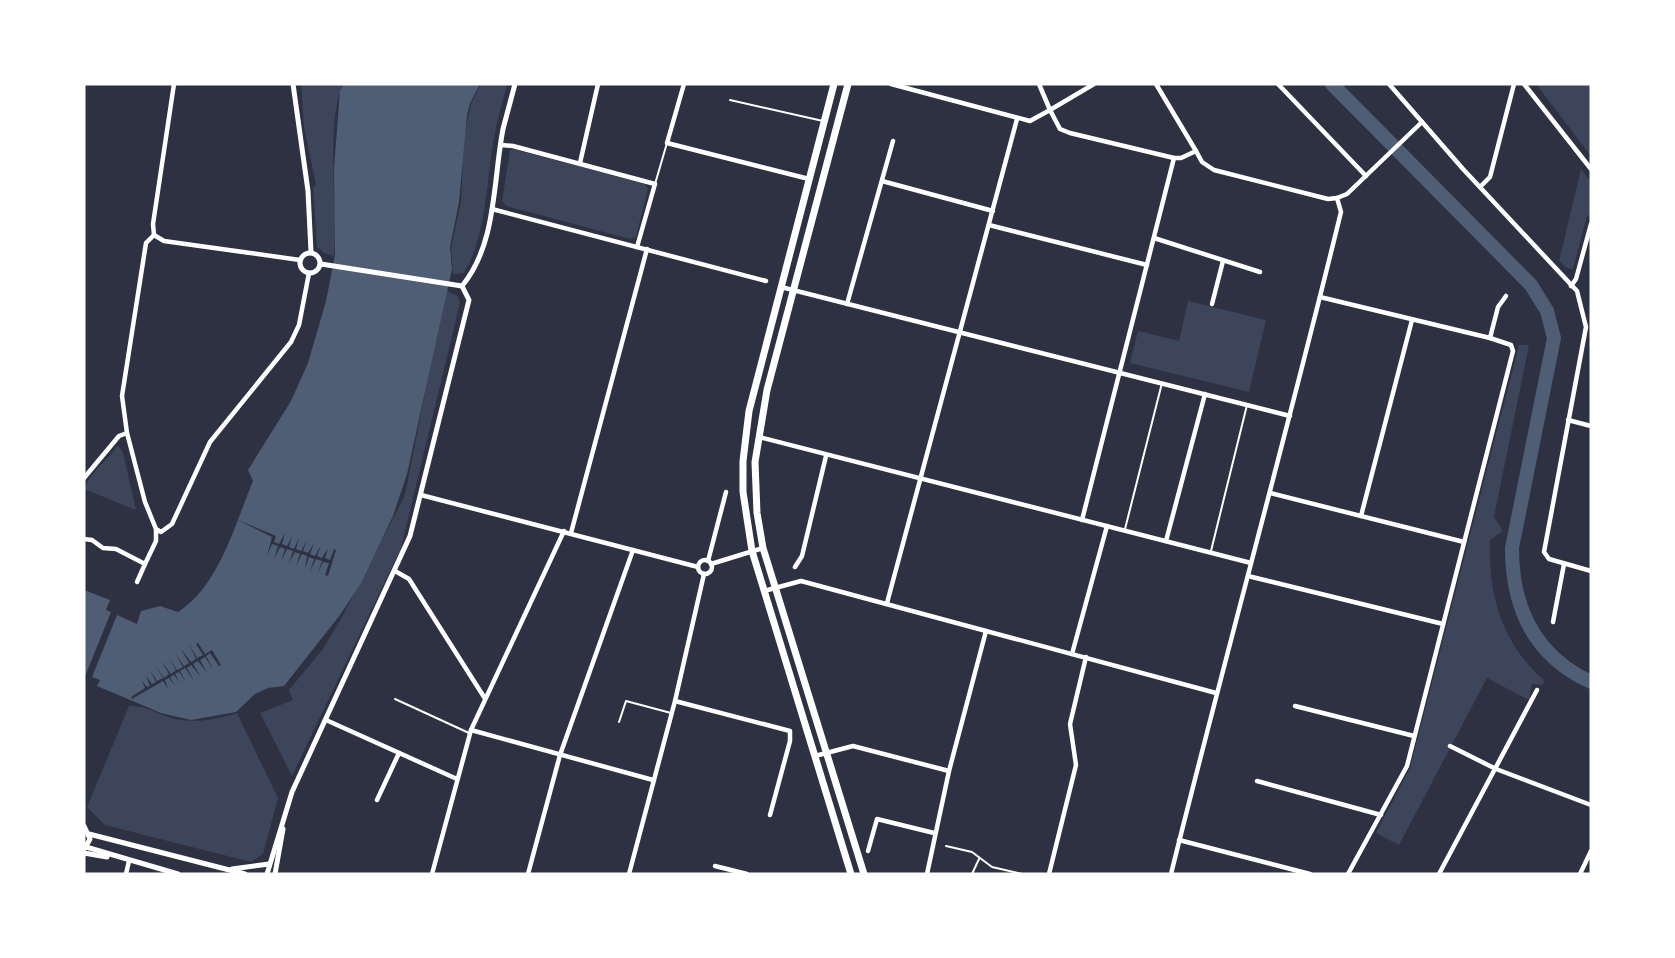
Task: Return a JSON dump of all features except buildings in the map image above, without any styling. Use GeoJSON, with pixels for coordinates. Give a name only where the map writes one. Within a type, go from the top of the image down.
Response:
{"type":"FeatureCollection","features":[{"type":"Feature","properties":{"kind":"main road"},"geometry":{"type":"LineString","coordinates":[[834,84],[752,400],[745,442],[743,492],[752,551],[851,874]]}},
{"type":"Feature","properties":{"kind":"main road"},"geometry":{"type":"LineString","coordinates":[[848,84],[767,390],[758,437],[755,486],[763,548],[864,874]]}},
{"type":"Feature","properties":{"kind":"street"},"geometry":{"type":"LineString","coordinates":[[154,235],[153,224],[174,84]]}},
{"type":"Feature","properties":{"kind":"street"},"geometry":{"type":"LineString","coordinates":[[293,84],[308,190],[311,252]]}},
{"type":"Feature","properties":{"kind":"street"},"geometry":{"type":"LineString","coordinates":[[462,286],[479,256],[492,209],[501,145],[515,84]]}},
{"type":"Feature","properties":{"kind":"street"},"geometry":{"type":"LineString","coordinates":[[580,163],[598,84]]}},
{"type":"Feature","properties":{"kind":"street"},"geometry":{"type":"LineString","coordinates":[[684,84],[668,143],[809,179]]}},
{"type":"Feature","properties":{"kind":"street"},"geometry":{"type":"LineString","coordinates":[[891,84],[1030,121],[1094,84]]}},
{"type":"Feature","properties":{"kind":"street"},"geometry":{"type":"LineString","coordinates":[[1039,84],[1060,129],[1174,158],[1181,158],[1196,151]]}},
{"type":"Feature","properties":{"kind":"street"},"geometry":{"type":"LineString","coordinates":[[1156,84],[1202,162],[1215,170],[1328,199],[1347,194],[1422,122]]}},
{"type":"Feature","properties":{"kind":"street"},"geometry":{"type":"LineString","coordinates":[[1278,84],[1366,176]]}},
{"type":"Feature","properties":{"kind":"street"},"geometry":{"type":"LineString","coordinates":[[1389,84],[1480,187],[1577,291],[1586,327],[1544,552],[1549,559],[1591,571]]}},
{"type":"Feature","properties":{"kind":"street"},"geometry":{"type":"LineString","coordinates":[[1480,187],[1490,177],[1514,84]]}},
{"type":"Feature","properties":{"kind":"street"},"geometry":{"type":"LineString","coordinates":[[1524,84],[1591,169]]}},
{"type":"Feature","properties":{"kind":"street"},"geometry":{"type":"LineString","coordinates":[[887,603],[1017,119]]}},
{"type":"Feature","properties":{"kind":"street"},"geometry":{"type":"LineString","coordinates":[[847,304],[893,141]]}},
{"type":"Feature","properties":{"kind":"street"},"geometry":{"type":"LineString","coordinates":[[501,145],[580,163],[655,184],[638,247]]}},
{"type":"Feature","properties":{"kind":"street"},"geometry":{"type":"LineString","coordinates":[[1082,520],[1174,158]]}},
{"type":"Feature","properties":{"kind":"street"},"geometry":{"type":"LineString","coordinates":[[882,181],[993,211]]}},
{"type":"Feature","properties":{"kind":"street"},"geometry":{"type":"LineString","coordinates":[[1171,874],[1341,212],[1337,198]]}},
{"type":"Feature","properties":{"kind":"street"},"geometry":{"type":"LineString","coordinates":[[492,209],[766,281]]}},
{"type":"Feature","properties":{"kind":"street"},"geometry":{"type":"LineString","coordinates":[[1571,286],[1576,279],[1591,224]]}},
{"type":"Feature","properties":{"kind":"street"},"geometry":{"type":"LineString","coordinates":[[989,225],[1147,265]]}},
{"type":"Feature","properties":{"kind":"street"},"geometry":{"type":"LineString","coordinates":[[154,235],[164,241],[300,260]]}},
{"type":"Feature","properties":{"kind":"street"},"geometry":{"type":"LineString","coordinates":[[154,235],[146,243],[122,396],[127,433],[145,502],[161,530]]}},
{"type":"Feature","properties":{"kind":"street"},"geometry":{"type":"LineString","coordinates":[[1154,238],[1260,272]]}},
{"type":"Feature","properties":{"kind":"street"},"geometry":{"type":"LineString","coordinates":[[571,533],[647,249]]}},
{"type":"Feature","properties":{"kind":"street"},"geometry":{"type":"LineString","coordinates":[[309,273],[301,267],[300,260],[304,255],[311,252],[317,255],[324,265]]}},
{"type":"Feature","properties":{"kind":"street"},"geometry":{"type":"LineString","coordinates":[[1212,304],[1223,261]]}},
{"type":"Feature","properties":{"kind":"street"},"geometry":{"type":"LineString","coordinates":[[267,874],[292,792],[410,536],[469,300],[462,286],[452,283],[324,265],[309,273]]}},
{"type":"Feature","properties":{"kind":"street"},"geometry":{"type":"LineString","coordinates":[[137,582],[161,530],[172,524],[210,442],[295,334],[309,273]]}},
{"type":"Feature","properties":{"kind":"street"},"geometry":{"type":"LineString","coordinates":[[781,287],[1290,416]]}},
{"type":"Feature","properties":{"kind":"street"},"geometry":{"type":"LineString","coordinates":[[1490,338],[1498,307],[1506,296]]}},
{"type":"Feature","properties":{"kind":"street"},"geometry":{"type":"LineString","coordinates":[[1320,297],[1490,338],[1510,345],[1513,356],[1407,766],[1348,874]]}},
{"type":"Feature","properties":{"kind":"street"},"geometry":{"type":"LineString","coordinates":[[1361,516],[1412,320]]}},
{"type":"Feature","properties":{"kind":"street"},"geometry":{"type":"LineString","coordinates":[[1166,541],[1205,394]]}},
{"type":"Feature","properties":{"kind":"street"},"geometry":{"type":"LineString","coordinates":[[1568,420],[1591,426]]}},
{"type":"Feature","properties":{"kind":"street"},"geometry":{"type":"LineString","coordinates":[[84,478],[119,436],[127,433]]}},
{"type":"Feature","properties":{"kind":"street"},"geometry":{"type":"LineString","coordinates":[[758,437],[1251,563]]}},
{"type":"Feature","properties":{"kind":"street"},"geometry":{"type":"LineString","coordinates":[[795,567],[802,556],[826,456]]}},
{"type":"Feature","properties":{"kind":"street"},"geometry":{"type":"LineString","coordinates":[[704,574],[710,571],[726,492]]}},
{"type":"Feature","properties":{"kind":"street"},"geometry":{"type":"LineString","coordinates":[[1270,493],[1464,542]]}},
{"type":"Feature","properties":{"kind":"street"},"geometry":{"type":"LineString","coordinates":[[421,495],[698,567],[704,574]]}},
{"type":"Feature","properties":{"kind":"street"},"geometry":{"type":"LineString","coordinates":[[1072,654],[1107,526]]}},
{"type":"Feature","properties":{"kind":"street"},"geometry":{"type":"LineString","coordinates":[[156,542],[161,530]]}},
{"type":"Feature","properties":{"kind":"street"},"geometry":{"type":"LineString","coordinates":[[432,874],[470,732],[484,697],[564,531]]}},
{"type":"Feature","properties":{"kind":"street"},"geometry":{"type":"LineString","coordinates":[[84,538],[104,548],[116,549],[145,564]]}},
{"type":"Feature","properties":{"kind":"street"},"geometry":{"type":"LineString","coordinates":[[698,567],[701,561],[710,562],[763,548]]}},
{"type":"Feature","properties":{"kind":"street"},"geometry":{"type":"LineString","coordinates":[[528,874],[560,754],[633,550]]}},
{"type":"Feature","properties":{"kind":"street"},"geometry":{"type":"LineString","coordinates":[[1552,622],[1564,564]]}},
{"type":"Feature","properties":{"kind":"street"},"geometry":{"type":"LineString","coordinates":[[395,571],[408,579],[484,697]]}},
{"type":"Feature","properties":{"kind":"street"},"geometry":{"type":"LineString","coordinates":[[629,874],[675,701],[704,574]]}},
{"type":"Feature","properties":{"kind":"street"},"geometry":{"type":"LineString","coordinates":[[1248,576],[1443,624]]}},
{"type":"Feature","properties":{"kind":"street"},"geometry":{"type":"LineString","coordinates":[[764,591],[801,581],[1216,693]]}},
{"type":"Feature","properties":{"kind":"street"},"geometry":{"type":"LineString","coordinates":[[927,874],[949,771],[986,631]]}},
{"type":"Feature","properties":{"kind":"street"},"geometry":{"type":"LineString","coordinates":[[1049,874],[1076,765],[1070,724],[1086,657]]}},
{"type":"Feature","properties":{"kind":"street"},"geometry":{"type":"LineString","coordinates":[[1439,874],[1537,690]]}},
{"type":"Feature","properties":{"kind":"street"},"geometry":{"type":"LineString","coordinates":[[675,701],[790,731],[790,741],[770,815]]}},
{"type":"Feature","properties":{"kind":"street"},"geometry":{"type":"LineString","coordinates":[[1295,706],[1414,736]]}},
{"type":"Feature","properties":{"kind":"street"},"geometry":{"type":"LineString","coordinates":[[326,720],[457,779]]}},
{"type":"Feature","properties":{"kind":"street"},"geometry":{"type":"LineString","coordinates":[[470,732],[653,780]]}},
{"type":"Feature","properties":{"kind":"street"},"geometry":{"type":"LineString","coordinates":[[815,756],[853,746],[949,771]]}},
{"type":"Feature","properties":{"kind":"street"},"geometry":{"type":"LineString","coordinates":[[1450,746],[1496,769],[1591,805]]}},
{"type":"Feature","properties":{"kind":"street"},"geometry":{"type":"LineString","coordinates":[[377,800],[399,753]]}},
{"type":"Feature","properties":{"kind":"street"},"geometry":{"type":"LineString","coordinates":[[1257,781],[1381,815]]}},
{"type":"Feature","properties":{"kind":"street"},"geometry":{"type":"LineString","coordinates":[[868,851],[877,819],[934,833]]}},
{"type":"Feature","properties":{"kind":"street"},"geometry":{"type":"LineString","coordinates":[[275,874],[283,825]]}},
{"type":"Feature","properties":{"kind":"street"},"geometry":{"type":"LineString","coordinates":[[84,826],[89,834],[245,874]]}},
{"type":"Feature","properties":{"kind":"street"},"geometry":{"type":"LineString","coordinates":[[89,834],[85,850],[178,874]]}},
{"type":"Feature","properties":{"kind":"street"},"geometry":{"type":"LineString","coordinates":[[1179,840],[1310,874]]}},
{"type":"Feature","properties":{"kind":"street"},"geometry":{"type":"LineString","coordinates":[[1580,874],[1591,851]]}},
{"type":"Feature","properties":{"kind":"street"},"geometry":{"type":"LineString","coordinates":[[126,874],[129,861]]}},
{"type":"Feature","properties":{"kind":"street"},"geometry":{"type":"LineString","coordinates":[[227,870],[269,864]]}},
{"type":"Feature","properties":{"kind":"street"},"geometry":{"type":"LineString","coordinates":[[715,866],[747,874]]}},
{"type":"Feature","properties":{"kind":"lane"},"geometry":{"type":"LineString","coordinates":[[730,100],[825,122]]}},
{"type":"Feature","properties":{"kind":"lane"},"geometry":{"type":"LineString","coordinates":[[655,184],[668,143]]}},
{"type":"Feature","properties":{"kind":"lane"},"geometry":{"type":"LineString","coordinates":[[1125,531],[1162,383]]}},
{"type":"Feature","properties":{"kind":"lane"},"geometry":{"type":"LineString","coordinates":[[1211,553],[1247,405]]}},
{"type":"Feature","properties":{"kind":"lane"},"geometry":{"type":"LineString","coordinates":[[395,699],[470,732]]}},
{"type":"Feature","properties":{"kind":"lane"},"geometry":{"type":"LineString","coordinates":[[619,722],[626,700],[671,713]]}},
{"type":"Feature","properties":{"kind":"lane"},"geometry":{"type":"LineString","coordinates":[[946,846],[972,852],[992,867],[1022,874]]}},
{"type":"Feature","properties":{"kind":"lane"},"geometry":{"type":"LineString","coordinates":[[972,874],[979,859]]}},
{"type":"Feature","properties":{"kind":"shaded area"},"geometry":{"type":"Polygon","coordinates":[[[344,84],[338,98],[335,118],[334,256],[324,253],[317,247],[313,188],[316,185],[304,127],[301,85],[344,84]]]}},
{"type":"Feature","properties":{"kind":"shaded area"},"geometry":{"type":"Polygon","coordinates":[[[344,84],[480,84],[470,103],[467,115],[459,202],[450,247],[452,269],[407,474],[393,516],[361,583],[340,615],[284,686],[268,688],[255,694],[236,712],[191,720],[161,713],[97,686],[100,680],[92,677],[117,615],[137,624],[141,611],[160,606],[178,612],[204,587],[224,553],[253,481],[248,470],[291,401],[308,363],[326,301],[335,255],[334,168],[340,91],[344,84]]]}},
{"type":"Feature","properties":{"kind":"shaded area"},"geometry":{"type":"Polygon","coordinates":[[[481,84],[507,84],[495,131],[485,207],[477,242],[464,273],[453,274],[451,248],[461,202],[464,138],[471,103],[481,84]]]}},
{"type":"Feature","properties":{"kind":"shaded area"},"geometry":{"type":"Polygon","coordinates":[[[1536,84],[1591,84],[1591,156],[1536,84]]]}},
{"type":"Feature","properties":{"kind":"shaded area"},"geometry":{"type":"Polygon","coordinates":[[[510,150],[645,184],[648,189],[636,237],[630,239],[506,206],[502,201],[510,150]]]}},
{"type":"Feature","properties":{"kind":"shaded area"},"geometry":{"type":"Polygon","coordinates":[[[1581,169],[1591,182],[1591,214],[1587,216],[1573,269],[1567,268],[1559,261],[1581,169]]]}},
{"type":"Feature","properties":{"kind":"shaded area"},"geometry":{"type":"Polygon","coordinates":[[[445,290],[458,296],[460,303],[401,548],[292,776],[260,713],[293,700],[289,690],[323,649],[405,495],[445,290]]]}},
{"type":"Feature","properties":{"kind":"shaded area"},"geometry":{"type":"Polygon","coordinates":[[[1188,301],[1266,320],[1249,392],[1130,363],[1138,331],[1179,341],[1188,301]]]}},
{"type":"Feature","properties":{"kind":"shaded area"},"geometry":{"type":"Polygon","coordinates":[[[1519,345],[1529,345],[1494,517],[1503,531],[1490,540],[1490,560],[1495,599],[1508,635],[1530,667],[1545,681],[1542,685],[1532,684],[1529,700],[1487,678],[1399,845],[1376,833],[1410,768],[1519,345]]]}},
{"type":"Feature","properties":{"kind":"shaded area"},"geometry":{"type":"Polygon","coordinates":[[[118,445],[123,453],[136,510],[84,489],[118,445]]]}},
{"type":"Feature","properties":{"kind":"shaded area"},"geometry":{"type":"Polygon","coordinates":[[[84,590],[110,600],[106,610],[111,612],[86,674],[84,673],[84,590]]]}},
{"type":"Feature","properties":{"kind":"shaded area"},"geometry":{"type":"Polygon","coordinates":[[[129,706],[190,721],[214,719],[237,713],[278,798],[263,854],[251,862],[105,825],[87,807],[129,706]]]}},
{"type":"Feature","properties":{"kind":"pier"},"geometry":{"type":"Polygon","coordinates":[[[236,519],[276,536],[274,542],[279,544],[285,533],[282,544],[287,546],[292,536],[289,547],[294,549],[299,538],[296,549],[301,551],[307,540],[303,551],[308,553],[314,543],[310,554],[315,556],[321,545],[317,556],[322,558],[328,548],[325,558],[330,560],[334,549],[336,550],[328,576],[325,575],[329,563],[323,562],[318,573],[322,561],[316,559],[310,571],[314,559],[309,557],[305,569],[307,556],[302,554],[296,566],[300,554],[295,552],[289,563],[293,551],[287,549],[281,561],[285,549],[280,547],[274,559],[278,546],[272,544],[267,556],[272,537],[236,519]]]}},
{"type":"Feature","properties":{"kind":"pier"},"geometry":{"type":"Polygon","coordinates":[[[198,643],[205,654],[212,650],[221,665],[219,666],[210,653],[206,656],[213,669],[205,657],[200,660],[207,673],[198,661],[193,664],[201,677],[191,665],[187,668],[194,681],[185,668],[180,671],[186,682],[179,672],[175,674],[180,683],[174,675],[170,677],[175,686],[169,678],[165,680],[168,689],[163,681],[132,699],[131,697],[145,688],[142,681],[147,687],[150,686],[146,676],[152,684],[156,682],[150,670],[157,681],[163,678],[155,665],[164,678],[169,674],[161,661],[171,674],[176,670],[168,657],[177,670],[183,667],[175,653],[184,666],[189,663],[181,649],[191,662],[196,659],[189,644],[197,658],[203,655],[196,644],[198,643]]]}},
{"type":"Feature","properties":{"kind":"waterway"},"geometry":{"type":"LineString","coordinates":[[1332,84],[1531,285],[1547,311],[1554,338],[1512,548],[1513,570],[1522,610],[1541,644],[1555,659],[1591,682]]}}]}
